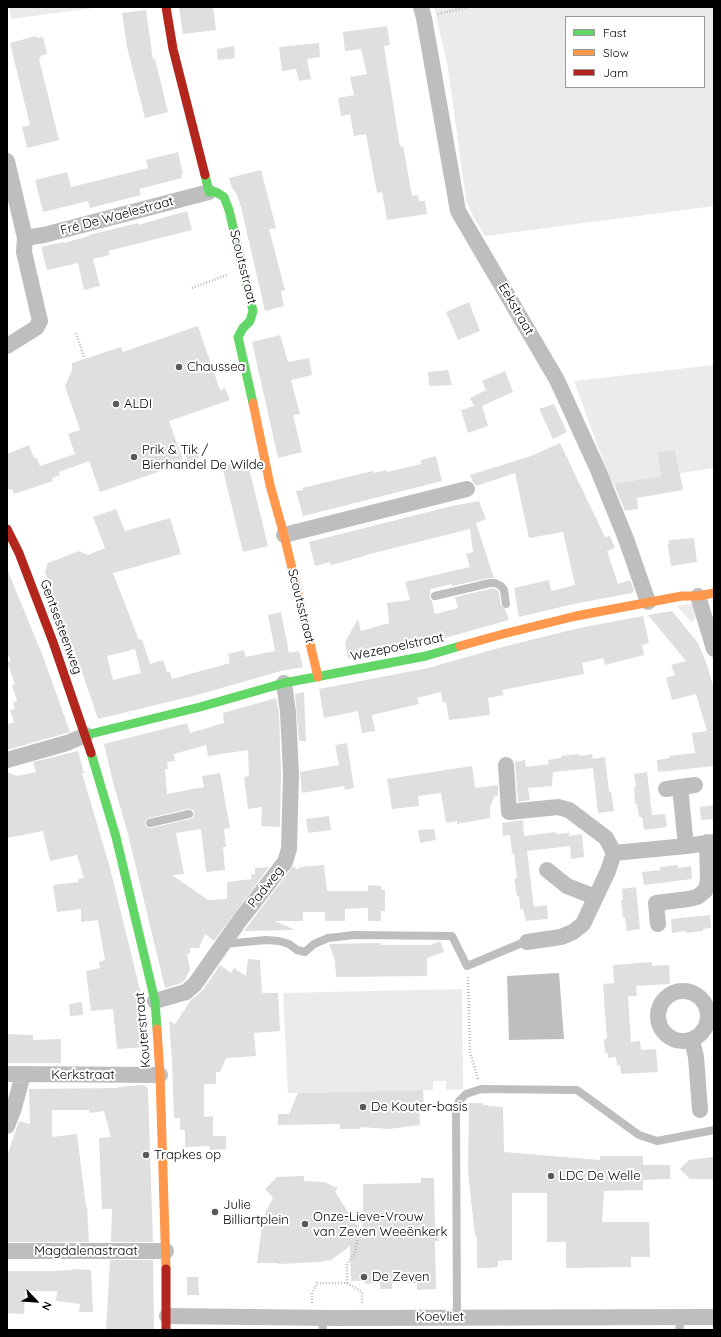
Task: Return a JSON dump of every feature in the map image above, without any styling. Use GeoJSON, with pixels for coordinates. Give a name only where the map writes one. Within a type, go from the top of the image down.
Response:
{"type":"FeatureCollection","features":[{"type":"Feature","properties":{"kind":"street"},"geometry":{"type":"LineString","coordinates":[[166,7],[173,50],[209,192]]}},
{"type":"Feature","properties":{"kind":"street","name":"Eekstraat"},"geometry":{"type":"LineString","coordinates":[[422,12],[458,211],[557,380],[598,470],[626,539],[648,602]]}},
{"type":"Feature","properties":{"kind":"street"},"geometry":{"type":"LineString","coordinates":[[7,161],[26,238],[24,252],[40,321],[36,328],[7,346]]}},
{"type":"Feature","properties":{"kind":"street","name":"Fré De Waelestraat"},"geometry":{"type":"LineString","coordinates":[[26,238],[44,235],[209,192]]}},
{"type":"Feature","properties":{"kind":"street","name":"Scoutsstraat"},"geometry":{"type":"LineString","coordinates":[[209,192],[216,192],[224,198],[229,210],[253,311],[250,321],[243,328],[238,337],[270,485],[284,535],[318,677]]}},
{"type":"Feature","properties":{"kind":"street"},"geometry":{"type":"LineString","coordinates":[[284,535],[467,489]]}},
{"type":"Feature","properties":{"kind":"street","name":"Gentsesteenweg"},"geometry":{"type":"LineString","coordinates":[[7,529],[19,553],[86,735]]}},
{"type":"Feature","properties":{"kind":"street"},"geometry":{"type":"LineString","coordinates":[[706,595],[714,649]]}},
{"type":"Feature","properties":{"kind":"street","name":"Wezepoelstraat"},"geometry":{"type":"LineString","coordinates":[[86,735],[200,707],[284,683],[426,656],[512,627],[682,596],[706,595]]}},
{"type":"Feature","properties":{"kind":"street","name":"Padweg"},"geometry":{"type":"LineString","coordinates":[[155,1001],[186,992],[194,984],[285,862],[289,849],[291,774],[288,712],[284,683]]}},
{"type":"Feature","properties":{"kind":"street"},"geometry":{"type":"LineString","coordinates":[[7,760],[67,743],[86,735]]}},
{"type":"Feature","properties":{"kind":"street","name":"Kouterstraat"},"geometry":{"type":"LineString","coordinates":[[86,735],[114,832],[155,1001],[160,1075],[166,1251],[166,1323]]}},
{"type":"Feature","properties":{"kind":"street"},"geometry":{"type":"LineString","coordinates":[[506,765],[509,812],[558,807],[569,810],[606,838],[614,853],[608,871],[583,924],[573,932],[561,937],[527,942]]}},
{"type":"Feature","properties":{"kind":"street"},"geometry":{"type":"LineString","coordinates":[[680,787],[686,846]]}},
{"type":"Feature","properties":{"kind":"street"},"geometry":{"type":"LineString","coordinates":[[614,853],[711,842],[708,881],[705,891],[698,897],[689,899],[655,898],[658,924]]}},
{"type":"Feature","properties":{"kind":"street"},"geometry":{"type":"LineString","coordinates":[[547,870],[567,886],[595,897]]}},
{"type":"Feature","properties":{"kind":"street"},"geometry":{"type":"LineString","coordinates":[[687,991],[695,993],[701,998],[708,1010],[710,1026],[692,1040],[679,1040],[672,1038],[663,1030],[659,1020],[659,1013],[663,1001],[672,993],[687,991]]}},
{"type":"Feature","properties":{"kind":"street"},"geometry":{"type":"LineString","coordinates":[[692,1040],[696,1057],[700,1110]]}},
{"type":"Feature","properties":{"kind":"street","name":"Kerkstraat"},"geometry":{"type":"LineString","coordinates":[[7,1074],[160,1075]]}},
{"type":"Feature","properties":{"kind":"street"},"geometry":{"type":"LineString","coordinates":[[7,1126],[14,1108],[23,1074]]}},
{"type":"Feature","properties":{"kind":"street","name":"Magdalenastraat"},"geometry":{"type":"LineString","coordinates":[[7,1250],[166,1251]]}},
{"type":"Feature","properties":{"kind":"street","name":"Koevliet"},"geometry":{"type":"LineString","coordinates":[[166,1323],[319,1322],[361,1317],[457,1317],[680,1324],[714,1317]]}},
{"type":"Feature","properties":{"kind":"lane"},"geometry":{"type":"LineString","coordinates":[[436,596],[495,583],[501,586],[504,590],[506,604]]}},
{"type":"Feature","properties":{"kind":"lane"},"geometry":{"type":"LineString","coordinates":[[150,823],[189,814]]}},
{"type":"Feature","properties":{"kind":"lane"},"geometry":{"type":"LineString","coordinates":[[114,832],[124,829]]}},
{"type":"Feature","properties":{"kind":"lane"},"geometry":{"type":"LineString","coordinates":[[223,944],[266,940],[288,944],[297,950],[305,952],[314,944],[328,938],[354,935],[452,936],[467,966],[527,942]]}},
{"type":"Feature","properties":{"kind":"lane"},"geometry":{"type":"LineString","coordinates":[[457,1317],[456,1111],[459,1101],[466,1094],[481,1089],[577,1090],[639,1135],[657,1141],[714,1130]]}},
{"type":"Feature","properties":{"kind":"path"},"geometry":{"type":"LineString","coordinates":[[422,12],[468,7]]}},
{"type":"Feature","properties":{"kind":"path"},"geometry":{"type":"LineString","coordinates":[[192,288],[243,270]]}},
{"type":"Feature","properties":{"kind":"path"},"geometry":{"type":"LineString","coordinates":[[76,333],[84,357]]}},
{"type":"Feature","properties":{"kind":"path"},"geometry":{"type":"LineString","coordinates":[[467,966],[470,1052],[481,1089]]}},
{"type":"Feature","properties":{"kind":"path"},"geometry":{"type":"LineString","coordinates":[[347,1283],[347,1264],[354,1253],[357,1244],[358,1216]]}},
{"type":"Feature","properties":{"kind":"path"},"geometry":{"type":"LineString","coordinates":[[319,1322],[312,1293],[317,1283],[347,1283],[362,1292],[361,1317]]}},
{"type":"Feature","properties":{"kind":"shaded area"},"geometry":{"type":"Polygon","coordinates":[[[9,7],[102,7],[11,19],[9,7]]]}},
{"type":"Feature","properties":{"kind":"shaded area"},"geometry":{"type":"Polygon","coordinates":[[[434,7],[714,7],[714,206],[485,236],[474,218],[466,200],[448,68],[434,7]]]}},
{"type":"Feature","properties":{"kind":"shaded area"},"geometry":{"type":"Polygon","coordinates":[[[714,365],[714,468],[680,473],[675,449],[657,452],[661,476],[614,484],[611,482],[574,381],[714,365]]]}},
{"type":"Feature","properties":{"kind":"shaded area"},"geometry":{"type":"Polygon","coordinates":[[[692,604],[696,616],[694,621],[691,622],[677,606],[692,604]]]}},
{"type":"Feature","properties":{"kind":"shaded area"},"geometry":{"type":"Polygon","coordinates":[[[559,973],[564,1039],[509,1040],[507,976],[559,973]]]}},
{"type":"Feature","properties":{"kind":"shaded area"},"geometry":{"type":"Polygon","coordinates":[[[462,989],[463,1089],[446,1090],[446,1081],[433,1081],[433,1090],[288,1093],[283,993],[462,989]]]}},
{"type":"Feature","properties":{"kind":"building"},"geometry":{"type":"Polygon","coordinates":[[[179,7],[213,7],[216,30],[183,34],[179,7]]]}},
{"type":"Feature","properties":{"kind":"building"},"geometry":{"type":"Polygon","coordinates":[[[146,10],[153,60],[155,59],[168,112],[145,118],[127,47],[122,13],[146,10]]]}},
{"type":"Feature","properties":{"kind":"building"},"geometry":{"type":"Polygon","coordinates":[[[387,26],[390,45],[384,46],[400,147],[403,146],[412,196],[418,195],[419,201],[425,201],[427,214],[387,220],[382,192],[377,193],[366,134],[354,136],[350,114],[341,116],[338,98],[354,95],[350,77],[367,74],[361,49],[345,51],[343,32],[387,26]]]}},
{"type":"Feature","properties":{"kind":"building"},"geometry":{"type":"Polygon","coordinates":[[[36,36],[37,38],[43,37],[47,54],[40,56],[41,58],[39,59],[59,140],[27,148],[22,127],[30,125],[10,43],[36,36]]]}},
{"type":"Feature","properties":{"kind":"building"},"geometry":{"type":"Polygon","coordinates":[[[319,43],[320,57],[307,59],[311,79],[299,81],[296,69],[282,71],[279,47],[319,43]]]}},
{"type":"Feature","properties":{"kind":"building"},"geometry":{"type":"Polygon","coordinates":[[[234,46],[235,58],[218,60],[217,49],[234,46]]]}},
{"type":"Feature","properties":{"kind":"building"},"geometry":{"type":"Polygon","coordinates":[[[178,152],[183,174],[181,174],[182,178],[139,189],[141,195],[90,208],[88,201],[43,212],[35,180],[67,172],[71,187],[148,168],[146,160],[178,152]]]}},
{"type":"Feature","properties":{"kind":"building"},"geometry":{"type":"Polygon","coordinates":[[[261,170],[276,228],[269,229],[285,290],[281,291],[284,306],[265,311],[241,207],[229,178],[261,170]]]}},
{"type":"Feature","properties":{"kind":"building"},"geometry":{"type":"Polygon","coordinates":[[[187,211],[192,230],[108,251],[110,255],[93,259],[100,286],[84,290],[78,263],[47,270],[41,247],[63,243],[138,223],[138,225],[187,211]]]}},
{"type":"Feature","properties":{"kind":"building"},"geometry":{"type":"Polygon","coordinates":[[[469,302],[480,331],[458,340],[446,312],[469,302]]]}},
{"type":"Feature","properties":{"kind":"building"},"geometry":{"type":"Polygon","coordinates":[[[198,326],[220,390],[225,388],[230,400],[169,421],[184,463],[100,492],[89,461],[59,472],[60,475],[52,478],[53,481],[14,494],[12,489],[9,490],[7,483],[7,454],[29,445],[34,458],[36,457],[40,466],[75,454],[68,434],[80,430],[65,386],[72,370],[72,363],[121,347],[123,352],[198,326]]]}},
{"type":"Feature","properties":{"kind":"building"},"geometry":{"type":"Polygon","coordinates":[[[280,335],[288,362],[309,358],[312,375],[291,380],[300,414],[293,415],[302,452],[278,458],[252,342],[280,335]]]}},
{"type":"Feature","properties":{"kind":"building"},"geometry":{"type":"Polygon","coordinates":[[[448,370],[452,385],[429,386],[428,372],[448,370]]]}},
{"type":"Feature","properties":{"kind":"building"},"geometry":{"type":"Polygon","coordinates":[[[505,371],[513,392],[482,406],[488,426],[468,433],[461,410],[474,406],[470,398],[486,390],[482,381],[505,371]]]}},
{"type":"Feature","properties":{"kind":"building"},"geometry":{"type":"Polygon","coordinates":[[[554,404],[567,432],[553,439],[539,409],[554,404]]]}},
{"type":"Feature","properties":{"kind":"building"},"geometry":{"type":"Polygon","coordinates":[[[560,443],[605,537],[610,536],[615,548],[607,551],[618,584],[630,580],[634,590],[632,593],[574,604],[519,617],[514,588],[549,580],[551,591],[575,585],[563,532],[529,538],[515,473],[476,486],[470,475],[531,456],[560,443]]]}},
{"type":"Feature","properties":{"kind":"building"},"geometry":{"type":"Polygon","coordinates":[[[195,447],[199,458],[188,462],[184,451],[195,447]]]}},
{"type":"Feature","properties":{"kind":"building"},"geometry":{"type":"Polygon","coordinates":[[[675,449],[683,490],[637,498],[638,509],[625,511],[614,484],[661,476],[657,452],[675,449]]]}},
{"type":"Feature","properties":{"kind":"building"},"geometry":{"type":"Polygon","coordinates":[[[436,456],[442,481],[303,516],[296,491],[303,490],[302,488],[373,471],[374,473],[387,470],[387,472],[421,464],[421,460],[436,456]]]}},
{"type":"Feature","properties":{"kind":"building"},"geometry":{"type":"Polygon","coordinates":[[[247,460],[268,546],[243,552],[222,466],[247,460]]]}},
{"type":"Feature","properties":{"kind":"building"},"geometry":{"type":"Polygon","coordinates":[[[479,501],[486,519],[476,523],[494,578],[452,586],[452,584],[430,589],[430,598],[435,614],[458,608],[455,597],[494,588],[499,592],[501,605],[505,609],[509,620],[423,644],[348,658],[345,642],[358,619],[361,631],[389,623],[387,603],[410,600],[405,582],[470,567],[466,554],[473,552],[470,529],[331,565],[330,562],[315,566],[309,542],[452,506],[479,501]]]}},
{"type":"Feature","properties":{"kind":"building"},"geometry":{"type":"Polygon","coordinates":[[[116,509],[125,531],[170,518],[181,554],[113,573],[139,640],[142,639],[150,664],[163,660],[167,672],[170,672],[172,679],[230,663],[228,654],[244,650],[246,657],[275,651],[268,615],[281,612],[289,653],[299,651],[303,667],[281,671],[197,695],[98,719],[45,572],[48,563],[79,551],[88,555],[105,548],[93,517],[116,509]],[[135,649],[107,656],[113,680],[141,673],[135,649]]]}},
{"type":"Feature","properties":{"kind":"building"},"geometry":{"type":"Polygon","coordinates":[[[694,538],[697,562],[671,566],[668,546],[669,540],[694,538]]]}},
{"type":"Feature","properties":{"kind":"building"},"geometry":{"type":"Polygon","coordinates":[[[7,569],[44,659],[70,732],[7,750],[7,724],[14,723],[10,710],[15,709],[13,702],[17,701],[12,685],[15,684],[7,662],[11,661],[7,652],[7,569]]]}},
{"type":"Feature","properties":{"kind":"building"},"geometry":{"type":"Polygon","coordinates":[[[672,611],[698,643],[707,665],[714,689],[714,766],[658,772],[657,760],[670,758],[669,756],[695,753],[692,733],[707,731],[696,694],[672,700],[666,678],[675,675],[671,665],[686,661],[648,615],[672,611]]]}},
{"type":"Feature","properties":{"kind":"building"},"geometry":{"type":"Polygon","coordinates":[[[643,616],[649,643],[642,645],[644,655],[605,665],[603,658],[582,663],[584,674],[502,690],[504,695],[488,698],[490,715],[449,720],[446,702],[443,703],[441,692],[417,698],[419,704],[372,715],[375,731],[362,733],[358,711],[324,718],[319,689],[428,668],[506,646],[579,628],[643,616]]]}},
{"type":"Feature","properties":{"kind":"building"},"geometry":{"type":"Polygon","coordinates":[[[304,692],[306,741],[299,741],[295,694],[304,692]]]}},
{"type":"Feature","properties":{"kind":"building"},"geometry":{"type":"Polygon","coordinates":[[[276,698],[279,713],[281,774],[280,827],[261,826],[262,807],[248,809],[244,777],[249,776],[248,750],[208,756],[206,745],[174,754],[175,761],[167,762],[168,769],[165,769],[167,794],[204,787],[202,776],[220,773],[230,828],[224,829],[226,847],[223,847],[225,870],[206,872],[201,829],[176,833],[184,874],[172,875],[208,900],[227,899],[227,882],[252,879],[251,874],[255,874],[255,868],[269,867],[214,941],[205,934],[199,948],[190,948],[190,953],[187,954],[190,969],[185,980],[181,983],[165,988],[128,834],[104,744],[187,723],[190,733],[224,723],[223,713],[276,698]],[[188,809],[149,818],[145,821],[145,825],[148,828],[151,828],[190,819],[193,818],[193,810],[188,809]]]}},
{"type":"Feature","properties":{"kind":"building"},"geometry":{"type":"Polygon","coordinates":[[[347,743],[354,788],[345,790],[344,786],[302,793],[300,772],[339,765],[335,745],[347,743]]]}},
{"type":"Feature","properties":{"kind":"building"},"geometry":{"type":"Polygon","coordinates":[[[78,751],[84,773],[82,773],[110,868],[140,990],[146,1047],[117,1049],[113,1009],[91,1011],[86,971],[100,968],[99,962],[105,960],[98,920],[81,922],[81,909],[57,912],[53,885],[79,882],[78,879],[84,878],[77,855],[50,861],[43,831],[7,838],[7,772],[17,776],[36,772],[33,762],[78,751]]]}},
{"type":"Feature","properties":{"kind":"building"},"geometry":{"type":"Polygon","coordinates":[[[579,754],[579,756],[592,754],[593,759],[605,757],[609,792],[611,792],[614,811],[598,813],[593,768],[553,772],[552,786],[528,788],[530,800],[518,802],[515,762],[525,760],[526,767],[549,764],[548,760],[561,758],[561,756],[579,754]]]}},
{"type":"Feature","properties":{"kind":"building"},"geometry":{"type":"Polygon","coordinates":[[[472,766],[475,788],[498,785],[498,796],[495,796],[490,807],[490,818],[457,824],[457,821],[446,823],[441,793],[418,796],[419,806],[392,809],[387,779],[472,766]]]}},
{"type":"Feature","properties":{"kind":"building"},"geometry":{"type":"Polygon","coordinates":[[[647,772],[652,815],[665,814],[667,827],[644,830],[642,817],[639,817],[637,804],[635,805],[634,787],[636,787],[634,774],[647,772]]]}},
{"type":"Feature","properties":{"kind":"building"},"geometry":{"type":"Polygon","coordinates":[[[714,805],[714,819],[701,820],[700,807],[714,805]]]}},
{"type":"Feature","properties":{"kind":"building"},"geometry":{"type":"Polygon","coordinates":[[[329,816],[331,830],[308,833],[306,819],[329,816]]]}},
{"type":"Feature","properties":{"kind":"building"},"geometry":{"type":"Polygon","coordinates":[[[523,820],[524,836],[555,832],[556,834],[569,833],[569,836],[582,834],[584,857],[571,859],[570,846],[527,851],[534,907],[547,905],[548,919],[526,921],[523,909],[520,909],[519,896],[517,896],[514,879],[517,878],[514,853],[512,853],[510,835],[503,836],[502,823],[523,820]]]}},
{"type":"Feature","properties":{"kind":"building"},"geometry":{"type":"Polygon","coordinates":[[[434,829],[436,840],[420,843],[418,830],[434,829]]]}},
{"type":"Feature","properties":{"kind":"building"},"geometry":{"type":"Polygon","coordinates":[[[324,865],[327,891],[368,891],[368,885],[381,886],[381,890],[385,890],[385,911],[381,911],[381,921],[368,921],[368,908],[345,909],[345,921],[325,921],[325,912],[303,912],[303,921],[275,921],[295,930],[244,931],[293,866],[298,870],[300,867],[324,865]]]}},
{"type":"Feature","properties":{"kind":"building"},"geometry":{"type":"Polygon","coordinates":[[[677,865],[678,868],[691,866],[692,879],[644,885],[642,872],[660,870],[660,867],[677,865]]]}},
{"type":"Feature","properties":{"kind":"building"},"geometry":{"type":"Polygon","coordinates":[[[636,887],[640,929],[627,931],[625,917],[623,918],[621,900],[623,900],[622,889],[636,887]]]}},
{"type":"Feature","properties":{"kind":"building"},"geometry":{"type":"Polygon","coordinates":[[[710,915],[711,928],[703,929],[703,931],[672,933],[671,919],[710,915]]]}},
{"type":"Feature","properties":{"kind":"building"},"geometry":{"type":"Polygon","coordinates":[[[440,941],[444,952],[427,958],[427,976],[336,977],[335,961],[329,944],[381,943],[381,945],[431,945],[440,941]]]}},
{"type":"Feature","properties":{"kind":"building"},"geometry":{"type":"Polygon","coordinates":[[[248,959],[260,960],[262,993],[278,993],[280,1031],[254,1033],[256,1056],[226,1058],[220,1072],[216,1072],[216,1084],[204,1084],[204,1117],[213,1116],[213,1136],[226,1136],[226,1149],[210,1150],[210,1146],[185,1147],[185,1130],[180,1130],[180,1118],[174,1118],[169,1021],[175,1024],[191,1000],[203,990],[220,965],[231,973],[234,968],[246,976],[248,959]]]}},
{"type":"Feature","properties":{"kind":"building"},"geometry":{"type":"Polygon","coordinates":[[[652,962],[652,966],[669,965],[670,984],[636,986],[637,996],[628,996],[631,1042],[640,1041],[641,1050],[656,1049],[658,1072],[621,1074],[620,1065],[617,1065],[616,1057],[608,1058],[608,1053],[605,1053],[604,1039],[607,1039],[603,984],[614,983],[613,965],[652,962]]]}},
{"type":"Feature","properties":{"kind":"building"},"geometry":{"type":"Polygon","coordinates":[[[82,1002],[83,1015],[70,1016],[69,1004],[82,1002]]]}},
{"type":"Feature","properties":{"kind":"building"},"geometry":{"type":"Polygon","coordinates":[[[7,1034],[33,1035],[33,1040],[61,1039],[61,1063],[7,1063],[7,1034]]]}},
{"type":"Feature","properties":{"kind":"building"},"geometry":{"type":"Polygon","coordinates":[[[143,1085],[148,1088],[153,1242],[111,1242],[112,1209],[102,1209],[99,1138],[111,1137],[104,1111],[89,1113],[89,1110],[52,1110],[52,1137],[77,1134],[86,1207],[87,1206],[89,1242],[7,1242],[7,1156],[19,1121],[30,1124],[29,1089],[118,1088],[143,1085]]]}},
{"type":"Feature","properties":{"kind":"building"},"geometry":{"type":"Polygon","coordinates":[[[423,1090],[424,1106],[419,1106],[420,1125],[389,1129],[361,1127],[360,1129],[340,1129],[340,1124],[278,1125],[278,1114],[289,1114],[298,1093],[423,1090]]]}},
{"type":"Feature","properties":{"kind":"building"},"geometry":{"type":"Polygon","coordinates":[[[469,1103],[483,1103],[483,1105],[488,1106],[503,1107],[504,1152],[600,1160],[600,1156],[643,1156],[643,1165],[670,1165],[670,1179],[643,1180],[643,1190],[604,1191],[602,1222],[649,1222],[650,1257],[631,1257],[631,1267],[566,1268],[566,1242],[547,1242],[547,1193],[512,1193],[512,1260],[498,1261],[498,1267],[477,1268],[477,1236],[475,1236],[468,1171],[469,1103]]]}},
{"type":"Feature","properties":{"kind":"building"},"geometry":{"type":"Polygon","coordinates":[[[714,1157],[714,1179],[690,1179],[680,1169],[689,1160],[714,1157]]]}},
{"type":"Feature","properties":{"kind":"building"},"geometry":{"type":"Polygon","coordinates":[[[304,1176],[304,1181],[324,1182],[338,1188],[335,1192],[363,1235],[363,1184],[421,1183],[421,1178],[434,1178],[435,1227],[438,1227],[439,1241],[435,1241],[436,1289],[417,1290],[417,1283],[392,1283],[392,1289],[380,1289],[380,1283],[365,1284],[365,1281],[351,1281],[350,1246],[331,1260],[279,1264],[257,1263],[262,1225],[265,1213],[273,1198],[265,1189],[277,1177],[304,1176]]]}},
{"type":"Feature","properties":{"kind":"building"},"geometry":{"type":"Polygon","coordinates":[[[110,1260],[153,1260],[154,1330],[106,1330],[110,1260]]]}},
{"type":"Feature","properties":{"kind":"building"},"geometry":{"type":"Polygon","coordinates":[[[72,1269],[91,1270],[93,1312],[79,1312],[80,1304],[56,1301],[57,1291],[25,1291],[24,1314],[7,1313],[7,1271],[53,1271],[72,1269]]]}},
{"type":"Feature","properties":{"kind":"building"},"geometry":{"type":"Polygon","coordinates":[[[187,1277],[198,1277],[199,1295],[187,1295],[187,1277]]]}},
{"type":"Feature","properties":{"kind":"traffic: fast"},"geometry":{"type":"LineString","coordinates":[[205,175],[209,192],[216,192],[224,197],[229,210],[253,311],[250,321],[243,328],[238,337],[253,403]]}},
{"type":"Feature","properties":{"kind":"traffic: fast"},"geometry":{"type":"LineString","coordinates":[[86,735],[200,707],[284,683],[426,656],[460,646]]}},
{"type":"Feature","properties":{"kind":"traffic: fast"},"geometry":{"type":"LineString","coordinates":[[91,753],[116,837],[155,1001],[157,1029]]}},
{"type":"Feature","properties":{"kind":"traffic: slow"},"geometry":{"type":"LineString","coordinates":[[253,403],[270,485],[284,535],[318,677]]}},
{"type":"Feature","properties":{"kind":"traffic: slow"},"geometry":{"type":"LineString","coordinates":[[460,646],[576,616],[682,596],[698,596],[714,593]]}},
{"type":"Feature","properties":{"kind":"traffic: slow"},"geometry":{"type":"LineString","coordinates":[[157,1029],[160,1075],[166,1269]]}},
{"type":"Feature","properties":{"kind":"traffic: jam"},"geometry":{"type":"LineString","coordinates":[[166,7],[173,49],[205,175]]}},
{"type":"Feature","properties":{"kind":"traffic: jam"},"geometry":{"type":"LineString","coordinates":[[7,529],[19,553],[53,642],[91,753]]}},
{"type":"Feature","properties":{"kind":"traffic: jam"},"geometry":{"type":"LineString","coordinates":[[166,1269],[166,1330]]}},
{"type":"Feature","properties":{"kind":"place","name":"Chaussea"},"geometry":{"type":"Point","coordinates":[179,367]}},
{"type":"Feature","properties":{"kind":"place","name":"ALDI"},"geometry":{"type":"Point","coordinates":[116,404]}},
{"type":"Feature","properties":{"kind":"place","name":"Prik & Tik / Bierhandel De Wilde"},"geometry":{"type":"Point","coordinates":[134,457]}},
{"type":"Feature","properties":{"kind":"place","name":"De Kouter-basis"},"geometry":{"type":"Point","coordinates":[363,1107]}},
{"type":"Feature","properties":{"kind":"place","name":"Trapkes op"},"geometry":{"type":"Point","coordinates":[146,1155]}},
{"type":"Feature","properties":{"kind":"place","name":"LDC De Welle"},"geometry":{"type":"Point","coordinates":[551,1176]}},
{"type":"Feature","properties":{"kind":"place","name":"Julie Billiartplein"},"geometry":{"type":"Point","coordinates":[215,1212]}},
{"type":"Feature","properties":{"kind":"place","name":"Onze-Lieve-Vrouw van Zeven Weeënkerk"},"geometry":{"type":"Point","coordinates":[305,1224]}},
{"type":"Feature","properties":{"kind":"place","name":"De Zeven"},"geometry":{"type":"Point","coordinates":[364,1277]}}]}
